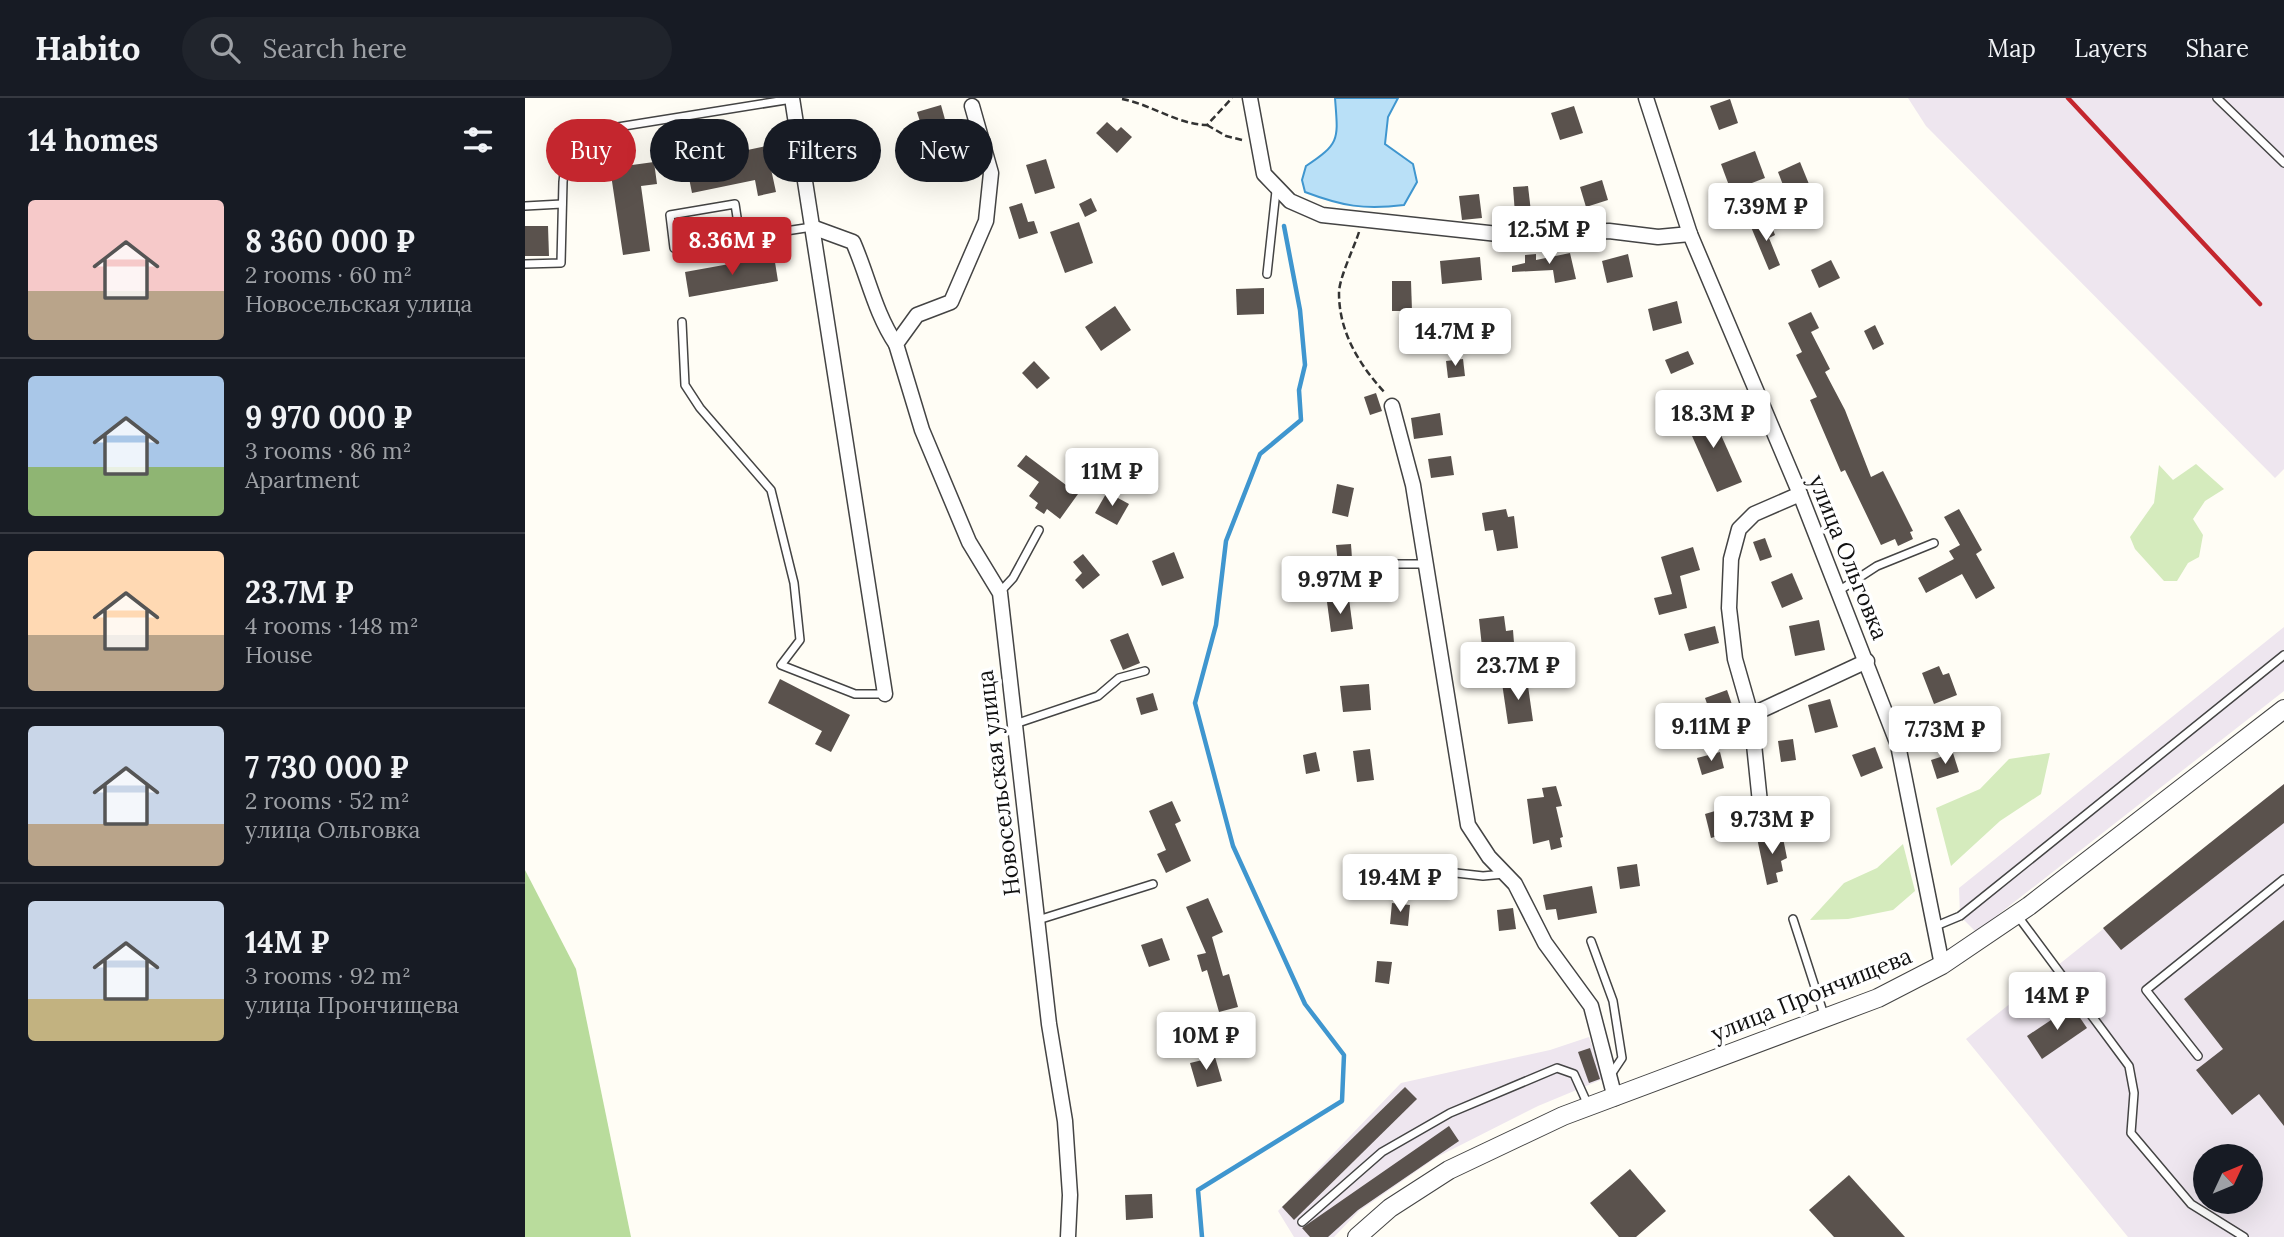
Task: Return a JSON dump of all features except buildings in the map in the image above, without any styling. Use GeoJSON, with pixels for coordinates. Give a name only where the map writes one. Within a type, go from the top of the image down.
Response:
{"type":"FeatureCollection","features":[{"type":"Feature","properties":{"kind":"street"},"geometry":{"type":"LineString","coordinates":[[792,98],[885,694]]}},
{"type":"Feature","properties":{"kind":"street"},"geometry":{"type":"LineString","coordinates":[[1250,98],[1264,174],[1276,191],[1290,201],[1322,215],[1498,234],[1609,231],[1658,237],[1690,234]]}},
{"type":"Feature","properties":{"kind":"street","name":"улица Ольговка"},"geometry":{"type":"LineString","coordinates":[[1646,98],[1690,234],[1800,494],[1836,592],[1867,661],[1898,745],[1942,965]]}},
{"type":"Feature","properties":{"kind":"street"},"geometry":{"type":"LineString","coordinates":[[895,344],[917,315],[951,302],[986,221],[991,173],[976,102]]}},
{"type":"Feature","properties":{"kind":"street","name":"Новосельская улица"},"geometry":{"type":"LineString","coordinates":[[812,227],[853,242],[867,274],[881,323],[895,344],[922,430],[969,542],[1000,593],[1049,1024],[1065,1121],[1070,1195],[1068,1237]]}},
{"type":"Feature","properties":{"kind":"street"},"geometry":{"type":"LineString","coordinates":[[1392,406],[1413,485],[1468,825],[1489,857],[1515,884],[1545,943],[1591,1006],[1615,1098]]}},
{"type":"Feature","properties":{"kind":"street"},"geometry":{"type":"LineString","coordinates":[[1762,822],[1751,715],[1735,659],[1729,608],[1731,559],[1739,529],[1754,514],[1800,494]]}},
{"type":"Feature","properties":{"kind":"street"},"geometry":{"type":"LineString","coordinates":[[1751,715],[1867,661]]}},
{"type":"Feature","properties":{"kind":"street","name":"улица Прончищева"},"geometry":{"type":"LineString","coordinates":[[1357,1237],[1390,1208],[1449,1170],[1589,1106],[1878,998],[1942,965],[2017,915],[2284,709]]}},
{"type":"Feature","properties":{"kind":"lane"},"geometry":{"type":"LineString","coordinates":[[525,264],[561,263],[563,182],[568,135],[792,98]]}},
{"type":"Feature","properties":{"kind":"lane"},"geometry":{"type":"LineString","coordinates":[[2217,98],[2284,163]]}},
{"type":"Feature","properties":{"kind":"lane"},"geometry":{"type":"LineString","coordinates":[[1267,274],[1276,191]]}},
{"type":"Feature","properties":{"kind":"lane"},"geometry":{"type":"LineString","coordinates":[[525,206],[562,204]]}},
{"type":"Feature","properties":{"kind":"lane"},"geometry":{"type":"LineString","coordinates":[[740,237],[735,204],[670,215],[674,248],[812,227]]}},
{"type":"Feature","properties":{"kind":"lane"},"geometry":{"type":"LineString","coordinates":[[682,322],[685,385],[700,408],[771,490],[794,583],[800,640],[781,665],[855,694],[885,694]]}},
{"type":"Feature","properties":{"kind":"lane"},"geometry":{"type":"LineString","coordinates":[[1000,593],[1013,578],[1039,530]]}},
{"type":"Feature","properties":{"kind":"lane"},"geometry":{"type":"LineString","coordinates":[[1836,592],[1877,566],[1934,543]]}},
{"type":"Feature","properties":{"kind":"lane"},"geometry":{"type":"LineString","coordinates":[[1364,564],[1427,565]]}},
{"type":"Feature","properties":{"kind":"lane"},"geometry":{"type":"LineString","coordinates":[[1936,926],[1960,916],[2284,655]]}},
{"type":"Feature","properties":{"kind":"lane"},"geometry":{"type":"LineString","coordinates":[[1014,724],[1098,696],[1119,678],[1145,671]]}},
{"type":"Feature","properties":{"kind":"lane"},"geometry":{"type":"LineString","coordinates":[[1438,871],[1483,876],[1505,874]]}},
{"type":"Feature","properties":{"kind":"lane"},"geometry":{"type":"LineString","coordinates":[[2198,1056],[2146,990],[2284,879]]}},
{"type":"Feature","properties":{"kind":"lane"},"geometry":{"type":"LineString","coordinates":[[1037,921],[1153,884]]}},
{"type":"Feature","properties":{"kind":"lane"},"geometry":{"type":"LineString","coordinates":[[2017,915],[2129,1066],[2134,1093],[2131,1133],[2191,1204],[2244,1237]]}},
{"type":"Feature","properties":{"kind":"lane"},"geometry":{"type":"LineString","coordinates":[[1793,919],[1826,1019]]}},
{"type":"Feature","properties":{"kind":"lane"},"geometry":{"type":"LineString","coordinates":[[1591,942],[1612,1001],[1622,1058],[1609,1077]]}},
{"type":"Feature","properties":{"kind":"lane"},"geometry":{"type":"LineString","coordinates":[[1302,1222],[1382,1152],[1450,1113],[1557,1068],[1574,1074],[1589,1106]]}},
{"type":"Feature","properties":{"kind":"path"},"geometry":{"type":"LineString","coordinates":[[1207,125],[1231,98]]}},
{"type":"Feature","properties":{"kind":"path"},"geometry":{"type":"LineString","coordinates":[[1122,99],[1145,103],[1197,125],[1207,125],[1226,136],[1246,141]]}},
{"type":"Feature","properties":{"kind":"path"},"geometry":{"type":"LineString","coordinates":[[1359,232],[1339,292],[1349,346],[1392,406]]}},
{"type":"Feature","properties":{"kind":"shaded area"},"geometry":{"type":"Polygon","coordinates":[[[1908,98],[2284,98],[2284,469],[2275,478],[1926,126],[1908,98]]]}},
{"type":"Feature","properties":{"kind":"shaded area"},"geometry":{"type":"Polygon","coordinates":[[[2284,627],[2284,691],[1976,932],[1960,916],[1959,888],[2284,627]]]}},
{"type":"Feature","properties":{"kind":"shaded area"},"geometry":{"type":"Polygon","coordinates":[[[2284,784],[2284,1237],[2128,1237],[1966,1039],[2284,784]]]}},
{"type":"Feature","properties":{"kind":"shaded area"},"geometry":{"type":"Polygon","coordinates":[[[1589,1037],[1603,1079],[1538,1106],[1437,1157],[1359,1211],[1334,1237],[1294,1237],[1278,1211],[1401,1083],[1550,1050],[1589,1037]]]}},
{"type":"Feature","properties":{"kind":"green space"},"geometry":{"type":"Polygon","coordinates":[[[2196,464],[2224,489],[2205,501],[2193,519],[2203,535],[2199,557],[2188,563],[2177,581],[2164,581],[2135,549],[2130,537],[2154,503],[2159,465],[2173,480],[2196,464]]]}},
{"type":"Feature","properties":{"kind":"green space"},"geometry":{"type":"Polygon","coordinates":[[[2050,753],[2041,794],[2000,821],[1951,866],[1936,808],[1980,789],[2009,759],[2050,753]]]}},
{"type":"Feature","properties":{"kind":"green space"},"geometry":{"type":"Polygon","coordinates":[[[1903,844],[1915,891],[1893,910],[1848,919],[1810,920],[1844,883],[1877,868],[1903,844]]]}},
{"type":"Feature","properties":{"kind":"green space"},"geometry":{"type":"Polygon","coordinates":[[[525,870],[576,969],[631,1237],[525,1237],[525,870]]]}},
{"type":"Feature","properties":{"kind":"water"},"geometry":{"type":"Polygon","coordinates":[[[1335,98],[1398,98],[1388,117],[1385,144],[1413,164],[1417,182],[1404,205],[1353,206],[1305,192],[1302,180],[1306,166],[1326,151],[1335,139],[1335,98]]]}},
{"type":"Feature","properties":{"kind":"waterway"},"geometry":{"type":"LineString","coordinates":[[1202,1237],[1198,1190],[1342,1101],[1344,1055],[1305,1004],[1233,846],[1195,703],[1216,625],[1226,541],[1260,454],[1301,420],[1299,390],[1305,365],[1300,310],[1284,226]]}},
{"type":"Feature","properties":{"kind":"railway"},"geometry":{"type":"LineString","coordinates":[[2068,98],[2260,304]]}}]}
